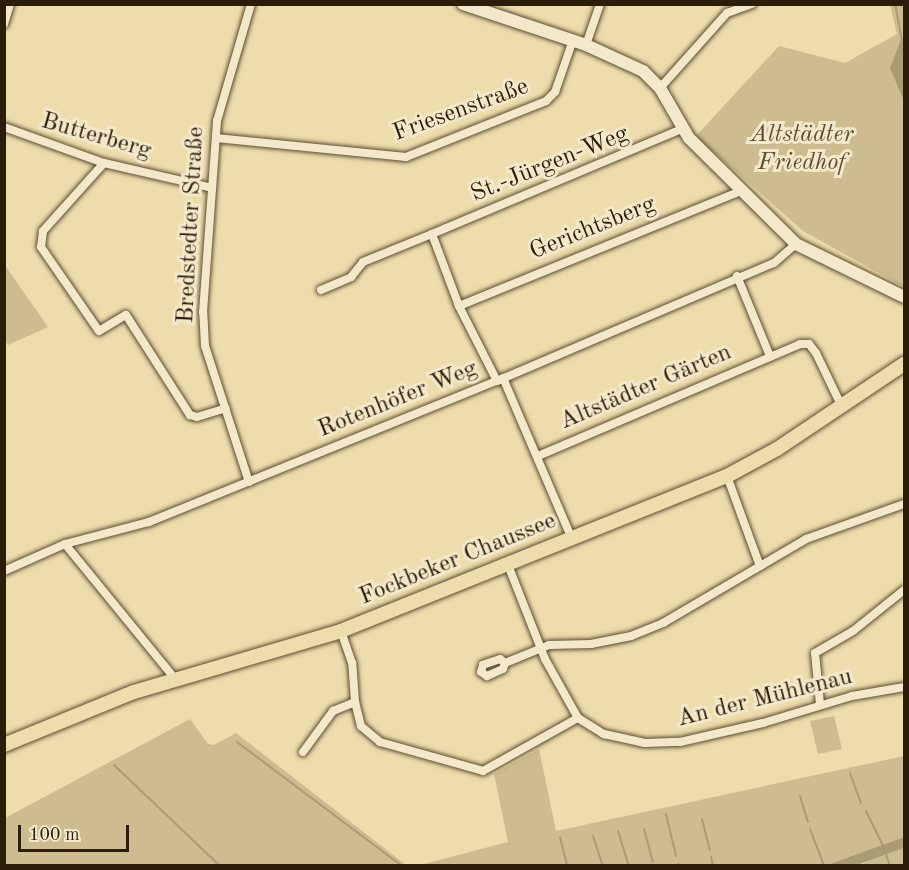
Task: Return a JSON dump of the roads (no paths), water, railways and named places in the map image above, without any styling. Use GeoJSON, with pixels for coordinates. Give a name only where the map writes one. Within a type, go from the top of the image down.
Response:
{"type":"FeatureCollection","features":[{"type":"Feature","properties":{"kind":"main road","name":"Fockbeker Chaussee"},"geometry":{"type":"LineString","coordinates":[[4,745],[175,679],[341,631],[727,476],[842,407],[904,364]]}},
{"type":"Feature","properties":{"kind":"street"},"geometry":{"type":"LineString","coordinates":[[4,24],[10,4]]}},
{"type":"Feature","properties":{"kind":"street","name":"Bredstedter Straße"},"geometry":{"type":"LineString","coordinates":[[249,482],[205,346],[203,312],[219,110],[251,4]]}},
{"type":"Feature","properties":{"kind":"street"},"geometry":{"type":"LineString","coordinates":[[464,4],[573,40],[625,60],[660,88],[682,129],[796,244],[904,297]]}},
{"type":"Feature","properties":{"kind":"street"},"geometry":{"type":"LineString","coordinates":[[586,45],[600,4]]}},
{"type":"Feature","properties":{"kind":"street"},"geometry":{"type":"LineString","coordinates":[[660,88],[724,9],[752,4]]}},
{"type":"Feature","properties":{"kind":"street","name":"Friesenstraße"},"geometry":{"type":"LineString","coordinates":[[216,138],[406,157],[546,101],[555,92],[573,40]]}},
{"type":"Feature","properties":{"kind":"street","name":"Butterberg"},"geometry":{"type":"LineString","coordinates":[[4,127],[104,163],[212,188]]}},
{"type":"Feature","properties":{"kind":"street","name":"St.-Jürgen-Weg"},"geometry":{"type":"LineString","coordinates":[[321,290],[351,277],[363,262],[682,129]]}},
{"type":"Feature","properties":{"kind":"street"},"geometry":{"type":"LineString","coordinates":[[104,163],[43,231],[41,247],[99,331],[126,315],[190,415],[196,417],[226,408]]}},
{"type":"Feature","properties":{"kind":"street","name":"Gerichtsberg"},"geometry":{"type":"LineString","coordinates":[[459,306],[743,190]]}},
{"type":"Feature","properties":{"kind":"street"},"geometry":{"type":"LineString","coordinates":[[432,234],[459,306],[538,456],[572,539]]}},
{"type":"Feature","properties":{"kind":"street","name":"Rotenhöfer Weg"},"geometry":{"type":"LineString","coordinates":[[4,571],[65,544],[149,522],[500,380],[737,276],[774,263],[796,244]]}},
{"type":"Feature","properties":{"kind":"street","name":"Altstädter Gärten"},"geometry":{"type":"LineString","coordinates":[[737,276],[770,356]]}},
{"type":"Feature","properties":{"kind":"street","name":"Altstädter Gärten"},"geometry":{"type":"LineString","coordinates":[[538,456],[800,344],[809,344],[842,407]]}},
{"type":"Feature","properties":{"kind":"street"},"geometry":{"type":"LineString","coordinates":[[727,476],[760,566]]}},
{"type":"Feature","properties":{"kind":"street"},"geometry":{"type":"LineString","coordinates":[[505,663],[540,647],[631,636],[663,623],[806,539],[904,504]]}},
{"type":"Feature","properties":{"kind":"street"},"geometry":{"type":"LineString","coordinates":[[65,544],[175,679]]}},
{"type":"Feature","properties":{"kind":"street"},"geometry":{"type":"LineString","coordinates":[[341,631],[352,663],[355,702],[361,726],[380,742],[483,771],[578,718],[540,647],[508,565]]}},
{"type":"Feature","properties":{"kind":"street"},"geometry":{"type":"LineString","coordinates":[[820,704],[815,653],[853,631],[904,590]]}},
{"type":"Feature","properties":{"kind":"street","name":"An der Mühlenau"},"geometry":{"type":"LineString","coordinates":[[578,718],[604,734],[645,743],[680,742],[786,717],[820,704],[904,687]]}},
{"type":"Feature","properties":{"kind":"street"},"geometry":{"type":"LineString","coordinates":[[303,752],[333,711],[355,702]]}},
{"type":"Feature","properties":{"kind":"waterway"},"geometry":{"type":"LineString","coordinates":[[895,4],[902,40]]}},
{"type":"Feature","properties":{"kind":"waterway"},"geometry":{"type":"LineString","coordinates":[[237,742],[402,866]]}},
{"type":"Feature","properties":{"kind":"waterway"},"geometry":{"type":"LineString","coordinates":[[114,765],[220,866]]}},
{"type":"Feature","properties":{"kind":"waterway"},"geometry":{"type":"LineString","coordinates":[[850,773],[861,803]]}},
{"type":"Feature","properties":{"kind":"waterway"},"geometry":{"type":"LineString","coordinates":[[800,796],[808,822]]}},
{"type":"Feature","properties":{"kind":"waterway"},"geometry":{"type":"LineString","coordinates":[[866,811],[883,846]]}},
{"type":"Feature","properties":{"kind":"waterway"},"geometry":{"type":"LineString","coordinates":[[666,814],[676,856]]}},
{"type":"Feature","properties":{"kind":"waterway"},"geometry":{"type":"LineString","coordinates":[[702,819],[710,850]]}},
{"type":"Feature","properties":{"kind":"waterway"},"geometry":{"type":"LineString","coordinates":[[644,829],[653,862]]}},
{"type":"Feature","properties":{"kind":"waterway"},"geometry":{"type":"LineString","coordinates":[[810,829],[824,866]]}},
{"type":"Feature","properties":{"kind":"waterway"},"geometry":{"type":"LineString","coordinates":[[618,831],[629,866]]}},
{"type":"Feature","properties":{"kind":"waterway"},"geometry":{"type":"LineString","coordinates":[[593,836],[603,866]]}},
{"type":"Feature","properties":{"kind":"waterway"},"geometry":{"type":"LineString","coordinates":[[560,837],[567,866]]}},
{"type":"Feature","properties":{"kind":"waterway"},"geometry":{"type":"LineString","coordinates":[[885,851],[890,866]]}},
{"type":"Feature","properties":{"kind":"waterway"},"geometry":{"type":"LineString","coordinates":[[711,857],[713,866]]}},
{"type":"Feature","properties":{"kind":"park label","name":"Altstädter Friedhof"},"geometry":{"type":"Point","coordinates":[802,150]}}]}
